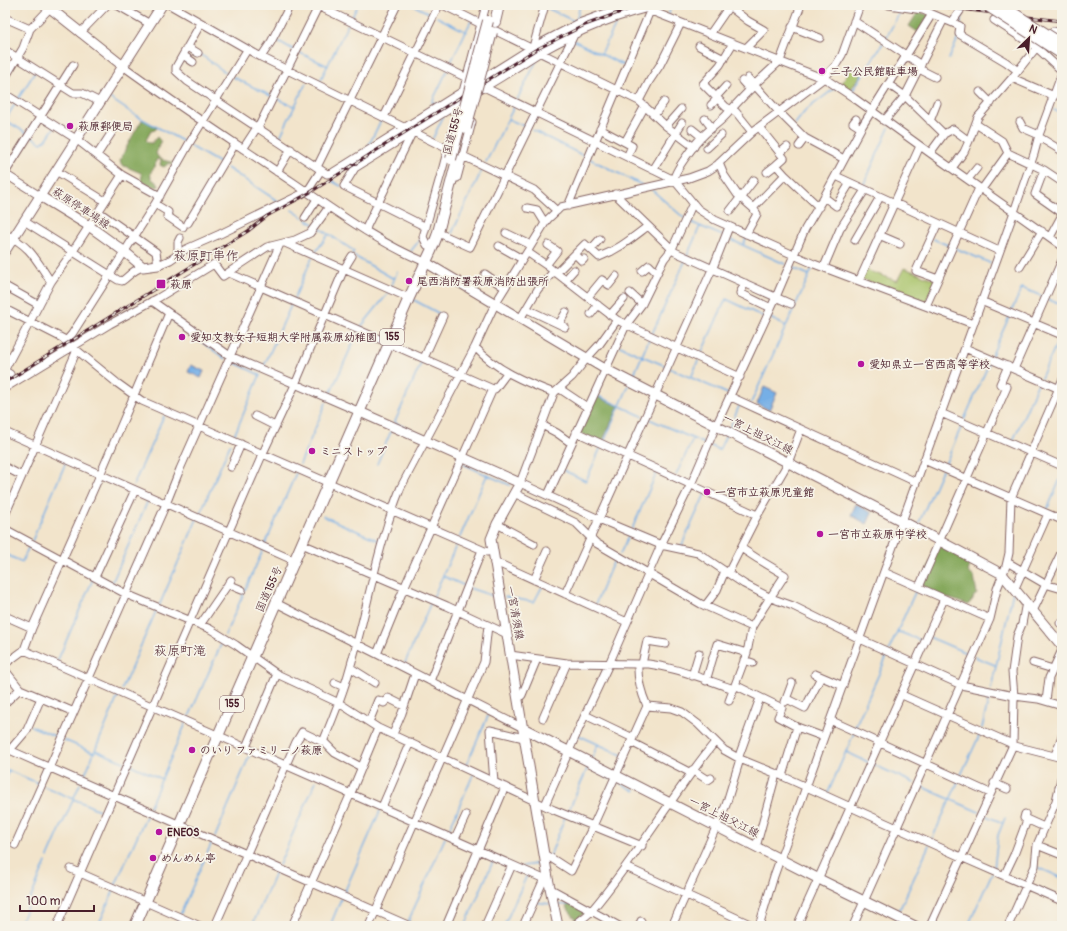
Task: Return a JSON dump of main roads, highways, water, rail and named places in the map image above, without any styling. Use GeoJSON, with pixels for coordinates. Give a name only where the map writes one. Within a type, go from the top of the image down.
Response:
{"type":"FeatureCollection","features":[{"type":"Feature","properties":{"kind":"highway","name":"国道155号"},"geometry":{"type":"LineString","coordinates":[[135,926],[437,236],[490,25],[492,5]]}},
{"type":"Feature","properties":{"kind":"highway","name":"国道155号"},"geometry":{"type":"LineString","coordinates":[[490,25],[499,5]]}},
{"type":"Feature","properties":{"kind":"highway"},"geometry":{"type":"LineString","coordinates":[[986,5],[1062,54]]}},
{"type":"Feature","properties":{"kind":"highway"},"geometry":{"type":"LineString","coordinates":[[1001,5],[1062,44]]}},
{"type":"Feature","properties":{"kind":"highway","name":"国道155号"},"geometry":{"type":"LineString","coordinates":[[426,262],[427,245],[457,159]]}},
{"type":"Feature","properties":{"kind":"main road"},"geometry":{"type":"LineString","coordinates":[[48,6],[123,66],[162,5]]}},
{"type":"Feature","properties":{"kind":"main road","name":"萩原停車場線"},"geometry":{"type":"LineString","coordinates":[[123,66],[40,196],[89,226],[143,267],[158,265]]}},
{"type":"Feature","properties":{"kind":"main road"},"geometry":{"type":"LineString","coordinates":[[5,251],[9,236],[24,221],[40,196]]}},
{"type":"Feature","properties":{"kind":"main road","name":"一宮上祖父江線"},"geometry":{"type":"LineString","coordinates":[[426,262],[605,369],[902,521],[1002,574],[1062,646]]}},
{"type":"Feature","properties":{"kind":"main road","name":"一宮清須線"},"geometry":{"type":"LineString","coordinates":[[360,412],[520,482],[497,524],[491,539],[492,551],[545,855],[546,878],[551,889],[558,926]]}},
{"type":"Feature","properties":{"kind":"main road","name":"一宮上祖父江線"},"geometry":{"type":"LineString","coordinates":[[524,733],[569,752],[616,775],[819,879],[915,926]]}},
{"type":"Feature","properties":{"kind":"water"},"geometry":{"type":"Polygon","coordinates":[[[191,365],[204,371],[201,378],[188,372],[191,365]]]}},
{"type":"Feature","properties":{"kind":"water"},"geometry":{"type":"Polygon","coordinates":[[[764,387],[777,393],[769,410],[757,404],[764,387]]]}},
{"type":"Feature","properties":{"kind":"water"},"geometry":{"type":"Polygon","coordinates":[[[856,504],[872,513],[867,524],[851,515],[856,504]]]}},
{"type":"Feature","properties":{"kind":"waterway"},"geometry":{"type":"LineString","coordinates":[[351,19],[358,5]]}},
{"type":"Feature","properties":{"kind":"waterway"},"geometry":{"type":"LineString","coordinates":[[413,5],[431,14]]}},
{"type":"Feature","properties":{"kind":"waterway"},"geometry":{"type":"LineString","coordinates":[[547,8],[576,22],[580,5]]}},
{"type":"Feature","properties":{"kind":"waterway"},"geometry":{"type":"LineString","coordinates":[[669,15],[670,5]]}},
{"type":"Feature","properties":{"kind":"waterway"},"geometry":{"type":"LineString","coordinates":[[886,38],[901,10]]}},
{"type":"Feature","properties":{"kind":"waterway"},"geometry":{"type":"LineString","coordinates":[[961,23],[963,13]]}},
{"type":"Feature","properties":{"kind":"waterway"},"geometry":{"type":"LineString","coordinates":[[437,17],[467,32]]}},
{"type":"Feature","properties":{"kind":"waterway"},"geometry":{"type":"LineString","coordinates":[[601,54],[618,20]]}},
{"type":"Feature","properties":{"kind":"waterway"},"geometry":{"type":"LineString","coordinates":[[449,66],[471,21]]}},
{"type":"Feature","properties":{"kind":"waterway"},"geometry":{"type":"LineString","coordinates":[[319,83],[348,24]]}},
{"type":"Feature","properties":{"kind":"waterway"},"geometry":{"type":"LineString","coordinates":[[949,59],[959,36]]}},
{"type":"Feature","properties":{"kind":"waterway"},"geometry":{"type":"LineString","coordinates":[[276,40],[294,50]]}},
{"type":"Feature","properties":{"kind":"waterway"},"geometry":{"type":"LineString","coordinates":[[573,40],[625,66]]}},
{"type":"Feature","properties":{"kind":"waterway"},"geometry":{"type":"LineString","coordinates":[[851,93],[883,43]]}},
{"type":"Feature","properties":{"kind":"waterway"},"geometry":{"type":"LineString","coordinates":[[298,52],[328,66]]}},
{"type":"Feature","properties":{"kind":"waterway"},"geometry":{"type":"LineString","coordinates":[[200,54],[229,75]]}},
{"type":"Feature","properties":{"kind":"waterway"},"geometry":{"type":"LineString","coordinates":[[517,100],[538,58]]}},
{"type":"Feature","properties":{"kind":"waterway"},"geometry":{"type":"LineString","coordinates":[[437,104],[432,102],[447,71]]}},
{"type":"Feature","properties":{"kind":"waterway"},"geometry":{"type":"LineString","coordinates":[[18,99],[35,72]]}},
{"type":"Feature","properties":{"kind":"waterway"},"geometry":{"type":"LineString","coordinates":[[233,77],[271,96]]}},
{"type":"Feature","properties":{"kind":"waterway"},"geometry":{"type":"LineString","coordinates":[[279,139],[306,83]]}},
{"type":"Feature","properties":{"kind":"waterway"},"geometry":{"type":"LineString","coordinates":[[795,124],[806,110],[835,88]]}},
{"type":"Feature","properties":{"kind":"waterway"},"geometry":{"type":"LineString","coordinates":[[108,97],[135,115],[186,143]]}},
{"type":"Feature","properties":{"kind":"waterway"},"geometry":{"type":"LineString","coordinates":[[275,98],[293,106]]}},
{"type":"Feature","properties":{"kind":"waterway"},"geometry":{"type":"LineString","coordinates":[[5,120],[15,104]]}},
{"type":"Feature","properties":{"kind":"waterway"},"geometry":{"type":"LineString","coordinates":[[486,162],[515,105]]}},
{"type":"Feature","properties":{"kind":"waterway"},"geometry":{"type":"LineString","coordinates":[[1054,110],[1062,114]]}},
{"type":"Feature","properties":{"kind":"waterway"},"geometry":{"type":"LineString","coordinates":[[433,138],[443,117]]}},
{"type":"Feature","properties":{"kind":"waterway"},"geometry":{"type":"LineString","coordinates":[[368,147],[382,118]]}},
{"type":"Feature","properties":{"kind":"waterway"},"geometry":{"type":"LineString","coordinates":[[508,119],[524,126]]}},
{"type":"Feature","properties":{"kind":"waterway"},"geometry":{"type":"LineString","coordinates":[[5,120],[28,134]]}},
{"type":"Feature","properties":{"kind":"waterway"},"geometry":{"type":"LineString","coordinates":[[31,136],[41,143],[46,140],[54,128]]}},
{"type":"Feature","properties":{"kind":"waterway"},"geometry":{"type":"LineString","coordinates":[[863,186],[889,128]]}},
{"type":"Feature","properties":{"kind":"waterway"},"geometry":{"type":"LineString","coordinates":[[532,130],[584,156]]}},
{"type":"Feature","properties":{"kind":"waterway"},"geometry":{"type":"LineString","coordinates":[[190,146],[221,164]]}},
{"type":"Feature","properties":{"kind":"waterway"},"geometry":{"type":"LineString","coordinates":[[590,159],[642,185]]}},
{"type":"Feature","properties":{"kind":"waterway"},"geometry":{"type":"LineString","coordinates":[[227,168],[279,202]]}},
{"type":"Feature","properties":{"kind":"waterway"},"geometry":{"type":"LineString","coordinates":[[452,233],[482,170]]}},
{"type":"Feature","properties":{"kind":"waterway"},"geometry":{"type":"LineString","coordinates":[[332,181],[341,186]]}},
{"type":"Feature","properties":{"kind":"waterway"},"geometry":{"type":"LineString","coordinates":[[652,190],[684,218]]}},
{"type":"Feature","properties":{"kind":"waterway"},"geometry":{"type":"LineString","coordinates":[[292,210],[304,218]]}},
{"type":"Feature","properties":{"kind":"waterway"},"geometry":{"type":"LineString","coordinates":[[307,220],[314,224]]}},
{"type":"Feature","properties":{"kind":"waterway"},"geometry":{"type":"LineString","coordinates":[[688,221],[723,236]]}},
{"type":"Feature","properties":{"kind":"waterway"},"geometry":{"type":"LineString","coordinates":[[687,256],[700,226]]}},
{"type":"Feature","properties":{"kind":"waterway"},"geometry":{"type":"LineString","coordinates":[[318,227],[354,251],[352,254]]}},
{"type":"Feature","properties":{"kind":"waterway"},"geometry":{"type":"LineString","coordinates":[[314,254],[328,235]]}},
{"type":"Feature","properties":{"kind":"waterway"},"geometry":{"type":"LineString","coordinates":[[743,245],[747,236]]}},
{"type":"Feature","properties":{"kind":"waterway"},"geometry":{"type":"LineString","coordinates":[[411,251],[421,238]]}},
{"type":"Feature","properties":{"kind":"waterway"},"geometry":{"type":"LineString","coordinates":[[729,239],[785,264]]}},
{"type":"Feature","properties":{"kind":"waterway"},"geometry":{"type":"LineString","coordinates":[[933,239],[950,246]]}},
{"type":"Feature","properties":{"kind":"waterway"},"geometry":{"type":"LineString","coordinates":[[955,248],[990,263]]}},
{"type":"Feature","properties":{"kind":"waterway"},"geometry":{"type":"LineString","coordinates":[[354,256],[394,279]]}},
{"type":"Feature","properties":{"kind":"waterway"},"geometry":{"type":"LineString","coordinates":[[294,299],[312,258]]}},
{"type":"Feature","properties":{"kind":"waterway"},"geometry":{"type":"LineString","coordinates":[[652,334],[686,259]]}},
{"type":"Feature","properties":{"kind":"waterway"},"geometry":{"type":"LineString","coordinates":[[751,403],[813,267]]}},
{"type":"Feature","properties":{"kind":"waterway"},"geometry":{"type":"LineString","coordinates":[[793,268],[809,275]]}},
{"type":"Feature","properties":{"kind":"waterway"},"geometry":{"type":"LineString","coordinates":[[391,287],[397,272]]}},
{"type":"Feature","properties":{"kind":"waterway"},"geometry":{"type":"LineString","coordinates":[[1011,312],[1022,288],[1044,297]]}},
{"type":"Feature","properties":{"kind":"waterway"},"geometry":{"type":"LineString","coordinates":[[360,328],[389,292]]}},
{"type":"Feature","properties":{"kind":"waterway"},"geometry":{"type":"LineString","coordinates":[[412,299],[440,314]]}},
{"type":"Feature","properties":{"kind":"waterway"},"geometry":{"type":"LineString","coordinates":[[700,356],[726,299],[764,317]]}},
{"type":"Feature","properties":{"kind":"waterway"},"geometry":{"type":"LineString","coordinates":[[1047,299],[1062,305]]}},
{"type":"Feature","properties":{"kind":"waterway"},"geometry":{"type":"LineString","coordinates":[[264,366],[292,303]]}},
{"type":"Feature","properties":{"kind":"waterway"},"geometry":{"type":"LineString","coordinates":[[991,357],[1010,315]]}},
{"type":"Feature","properties":{"kind":"waterway"},"geometry":{"type":"LineString","coordinates":[[770,318],[786,326]]}},
{"type":"Feature","properties":{"kind":"waterway"},"geometry":{"type":"LineString","coordinates":[[172,320],[225,359]]}},
{"type":"Feature","properties":{"kind":"waterway"},"geometry":{"type":"LineString","coordinates":[[330,394],[358,332]]}},
{"type":"Feature","properties":{"kind":"waterway"},"geometry":{"type":"LineString","coordinates":[[1041,378],[1060,336]]}},
{"type":"Feature","properties":{"kind":"waterway"},"geometry":{"type":"LineString","coordinates":[[620,346],[642,356],[650,337]]}},
{"type":"Feature","properties":{"kind":"waterway"},"geometry":{"type":"LineString","coordinates":[[632,379],[642,356],[666,366]]}},
{"type":"Feature","properties":{"kind":"waterway"},"geometry":{"type":"LineString","coordinates":[[231,361],[260,375],[234,436]]}},
{"type":"Feature","properties":{"kind":"waterway"},"geometry":{"type":"LineString","coordinates":[[394,424],[422,361]]}},
{"type":"Feature","properties":{"kind":"waterway"},"geometry":{"type":"LineString","coordinates":[[691,378],[698,361]]}},
{"type":"Feature","properties":{"kind":"waterway"},"geometry":{"type":"LineString","coordinates":[[964,420],[990,361]]}},
{"type":"Feature","properties":{"kind":"waterway"},"geometry":{"type":"LineString","coordinates":[[669,368],[728,394]]}},
{"type":"Feature","properties":{"kind":"waterway"},"geometry":{"type":"LineString","coordinates":[[1014,441],[1038,383]]}},
{"type":"Feature","properties":{"kind":"waterway"},"geometry":{"type":"LineString","coordinates":[[604,442],[629,385]]}},
{"type":"Feature","properties":{"kind":"waterway"},"geometry":{"type":"LineString","coordinates":[[596,395],[642,416]]}},
{"type":"Feature","properties":{"kind":"waterway"},"geometry":{"type":"LineString","coordinates":[[300,464],[326,403]]}},
{"type":"Feature","properties":{"kind":"waterway"},"geometry":{"type":"LineString","coordinates":[[729,430],[740,404]]}},
{"type":"Feature","properties":{"kind":"waterway"},"geometry":{"type":"LineString","coordinates":[[133,486],[164,416]]}},
{"type":"Feature","properties":{"kind":"waterway"},"geometry":{"type":"LineString","coordinates":[[647,418],[705,444]]}},
{"type":"Feature","properties":{"kind":"waterway"},"geometry":{"type":"LineString","coordinates":[[395,423],[425,436]]}},
{"type":"Feature","properties":{"kind":"waterway"},"geometry":{"type":"LineString","coordinates":[[944,467],[962,425]]}},
{"type":"Feature","properties":{"kind":"waterway"},"geometry":{"type":"LineString","coordinates":[[377,464],[392,429]]}},
{"type":"Feature","properties":{"kind":"waterway"},"geometry":{"type":"LineString","coordinates":[[711,446],[719,450],[726,435]]}},
{"type":"Feature","properties":{"kind":"waterway"},"geometry":{"type":"LineString","coordinates":[[676,475],[693,439]]}},
{"type":"Feature","properties":{"kind":"waterway"},"geometry":{"type":"LineString","coordinates":[[199,516],[230,445]]}},
{"type":"Feature","properties":{"kind":"waterway"},"geometry":{"type":"LineString","coordinates":[[563,470],[586,481],[601,447]]}},
{"type":"Feature","properties":{"kind":"waterway"},"geometry":{"type":"LineString","coordinates":[[453,449],[462,453]]}},
{"type":"Feature","properties":{"kind":"waterway"},"geometry":{"type":"LineString","coordinates":[[32,541],[66,462]]}},
{"type":"Feature","properties":{"kind":"waterway"},"geometry":{"type":"LineString","coordinates":[[463,463],[487,475]]}},
{"type":"Feature","properties":{"kind":"waterway"},"geometry":{"type":"LineString","coordinates":[[918,525],[942,470]]}},
{"type":"Feature","properties":{"kind":"waterway"},"geometry":{"type":"LineString","coordinates":[[632,529],[657,472]]}},
{"type":"Feature","properties":{"kind":"waterway"},"geometry":{"type":"LineString","coordinates":[[265,545],[296,473]]}},
{"type":"Feature","properties":{"kind":"waterway"},"geometry":{"type":"LineString","coordinates":[[460,537],[487,475],[510,485]]}},
{"type":"Feature","properties":{"kind":"waterway"},"geometry":{"type":"LineString","coordinates":[[1047,510],[1062,475]]}},
{"type":"Feature","properties":{"kind":"waterway"},"geometry":{"type":"LineString","coordinates":[[681,547],[705,494]]}},
{"type":"Feature","properties":{"kind":"waterway"},"geometry":{"type":"LineString","coordinates":[[112,583],[149,498]]}},
{"type":"Feature","properties":{"kind":"waterway"},"geometry":{"type":"LineString","coordinates":[[323,516],[380,541]]}},
{"type":"Feature","properties":{"kind":"waterway"},"geometry":{"type":"LineString","coordinates":[[159,606],[197,519]]}},
{"type":"Feature","properties":{"kind":"waterway"},"geometry":{"type":"LineString","coordinates":[[620,554],[629,534]]}},
{"type":"Feature","properties":{"kind":"waterway"},"geometry":{"type":"LineString","coordinates":[[433,598],[458,541]]}},
{"type":"Feature","properties":{"kind":"waterway"},"geometry":{"type":"LineString","coordinates":[[5,554],[22,562],[29,546]]}},
{"type":"Feature","properties":{"kind":"waterway"},"geometry":{"type":"LineString","coordinates":[[225,635],[263,550]]}},
{"type":"Feature","properties":{"kind":"waterway"},"geometry":{"type":"LineString","coordinates":[[595,605],[616,557]]}},
{"type":"Feature","properties":{"kind":"waterway"},"geometry":{"type":"LineString","coordinates":[[443,576],[465,586]]}},
{"type":"Feature","properties":{"kind":"waterway"},"geometry":{"type":"LineString","coordinates":[[57,662],[93,579]]}},
{"type":"Feature","properties":{"kind":"waterway"},"geometry":{"type":"LineString","coordinates":[[505,597],[534,602],[542,587]]}},
{"type":"Feature","properties":{"kind":"waterway"},"geometry":{"type":"LineString","coordinates":[[469,588],[496,597]]}},
{"type":"Feature","properties":{"kind":"waterway"},"geometry":{"type":"LineString","coordinates":[[889,650],[916,590]]}},
{"type":"Feature","properties":{"kind":"waterway"},"geometry":{"type":"LineString","coordinates":[[991,688],[1013,592]]}},
{"type":"Feature","properties":{"kind":"waterway"},"geometry":{"type":"LineString","coordinates":[[405,663],[431,602]]}},
{"type":"Feature","properties":{"kind":"waterway"},"geometry":{"type":"LineString","coordinates":[[122,689],[156,611]]}},
{"type":"Feature","properties":{"kind":"waterway"},"geometry":{"type":"LineString","coordinates":[[897,631],[922,641]]}},
{"type":"Feature","properties":{"kind":"waterway"},"geometry":{"type":"LineString","coordinates":[[929,637],[971,655]]}},
{"type":"Feature","properties":{"kind":"waterway"},"geometry":{"type":"LineString","coordinates":[[188,719],[223,640]]}},
{"type":"Feature","properties":{"kind":"waterway"},"geometry":{"type":"LineString","coordinates":[[854,729],[888,654]]}},
{"type":"Feature","properties":{"kind":"waterway"},"geometry":{"type":"LineString","coordinates":[[975,657],[995,665]]}},
{"type":"Feature","properties":{"kind":"waterway"},"geometry":{"type":"LineString","coordinates":[[982,728],[990,693]]}},
{"type":"Feature","properties":{"kind":"waterway"},"geometry":{"type":"LineString","coordinates":[[83,779],[119,694]]}},
{"type":"Feature","properties":{"kind":"waterway"},"geometry":{"type":"LineString","coordinates":[[466,766],[488,716]]}},
{"type":"Feature","properties":{"kind":"waterway"},"geometry":{"type":"LineString","coordinates":[[149,808],[186,723]]}},
{"type":"Feature","properties":{"kind":"waterway"},"geometry":{"type":"LineString","coordinates":[[31,726],[59,738]]}},
{"type":"Feature","properties":{"kind":"waterway"},"geometry":{"type":"LineString","coordinates":[[960,777],[981,732]]}},
{"type":"Feature","properties":{"kind":"waterway"},"geometry":{"type":"LineString","coordinates":[[828,793],[854,733]]}},
{"type":"Feature","properties":{"kind":"waterway"},"geometry":{"type":"LineString","coordinates":[[578,735],[622,755]]}},
{"type":"Feature","properties":{"kind":"waterway"},"geometry":{"type":"LineString","coordinates":[[64,740],[94,753]]}},
{"type":"Feature","properties":{"kind":"waterway"},"geometry":{"type":"LineString","coordinates":[[592,758],[598,744]]}},
{"type":"Feature","properties":{"kind":"waterway"},"geometry":{"type":"LineString","coordinates":[[95,750],[126,763]]}},
{"type":"Feature","properties":{"kind":"waterway"},"geometry":{"type":"LineString","coordinates":[[215,837],[251,752]]}},
{"type":"Feature","properties":{"kind":"waterway"},"geometry":{"type":"LineString","coordinates":[[846,752],[868,762]]}},
{"type":"Feature","properties":{"kind":"waterway"},"geometry":{"type":"LineString","coordinates":[[872,764],[914,783]]}},
{"type":"Feature","properties":{"kind":"waterway"},"geometry":{"type":"LineString","coordinates":[[131,765],[162,779]]}},
{"type":"Feature","properties":{"kind":"waterway"},"geometry":{"type":"LineString","coordinates":[[568,812],[588,767],[611,779]]}},
{"type":"Feature","properties":{"kind":"waterway"},"geometry":{"type":"LineString","coordinates":[[5,769],[40,784]]}},
{"type":"Feature","properties":{"kind":"waterway"},"geometry":{"type":"LineString","coordinates":[[5,779],[9,770]]}},
{"type":"Feature","properties":{"kind":"waterway"},"geometry":{"type":"LineString","coordinates":[[447,834],[473,775]]}},
{"type":"Feature","properties":{"kind":"waterway"},"geometry":{"type":"LineString","coordinates":[[932,839],[959,780]]}},
{"type":"Feature","properties":{"kind":"waterway"},"geometry":{"type":"LineString","coordinates":[[279,865],[316,781]]}},
{"type":"Feature","properties":{"kind":"waterway"},"geometry":{"type":"LineString","coordinates":[[617,781],[635,791]]}},
{"type":"Feature","properties":{"kind":"waterway"},"geometry":{"type":"LineString","coordinates":[[48,857],[80,784]]}},
{"type":"Feature","properties":{"kind":"waterway"},"geometry":{"type":"LineString","coordinates":[[918,785],[979,812]]}},
{"type":"Feature","properties":{"kind":"waterway"},"geometry":{"type":"LineString","coordinates":[[43,786],[104,812]]}},
{"type":"Feature","properties":{"kind":"waterway"},"geometry":{"type":"LineString","coordinates":[[344,893],[380,811]]}},
{"type":"Feature","properties":{"kind":"waterway"},"geometry":{"type":"LineString","coordinates":[[115,886],[147,814]]}},
{"type":"Feature","properties":{"kind":"waterway"},"geometry":{"type":"LineString","coordinates":[[984,815],[1003,823]]}},
{"type":"Feature","properties":{"kind":"waterway"},"geometry":{"type":"LineString","coordinates":[[550,856],[565,817]]}},
{"type":"Feature","properties":{"kind":"waterway"},"geometry":{"type":"LineString","coordinates":[[994,869],[998,835],[1005,818]]}},
{"type":"Feature","properties":{"kind":"waterway"},"geometry":{"type":"LineString","coordinates":[[408,922],[445,838]]}},
{"type":"Feature","properties":{"kind":"waterway"},"geometry":{"type":"LineString","coordinates":[[180,915],[212,842]]}},
{"type":"Feature","properties":{"kind":"waterway"},"geometry":{"type":"LineString","coordinates":[[899,911],[929,845]]}},
{"type":"Feature","properties":{"kind":"waterway"},"geometry":{"type":"LineString","coordinates":[[465,926],[494,859]]}},
{"type":"Feature","properties":{"kind":"waterway"},"geometry":{"type":"LineString","coordinates":[[21,921],[46,862]]}},
{"type":"Feature","properties":{"kind":"waterway"},"geometry":{"type":"LineString","coordinates":[[523,866],[542,863]]}},
{"type":"Feature","properties":{"kind":"waterway"},"geometry":{"type":"LineString","coordinates":[[1037,867],[1062,878]]}},
{"type":"Feature","properties":{"kind":"waterway"},"geometry":{"type":"LineString","coordinates":[[252,926],[276,871]]}},
{"type":"Feature","properties":{"kind":"waterway"},"geometry":{"type":"LineString","coordinates":[[968,926],[992,873]]}},
{"type":"Feature","properties":{"kind":"waterway"},"geometry":{"type":"LineString","coordinates":[[504,926],[527,875]]}},
{"type":"Feature","properties":{"kind":"waterway"},"geometry":{"type":"LineString","coordinates":[[98,926],[114,890]]}},
{"type":"Feature","properties":{"kind":"waterway"},"geometry":{"type":"LineString","coordinates":[[330,926],[341,899]]}},
{"type":"Feature","properties":{"kind":"waterway"},"geometry":{"type":"LineString","coordinates":[[536,902],[550,904]]}},
{"type":"Feature","properties":{"kind":"waterway"},"geometry":{"type":"LineString","coordinates":[[558,905],[574,904]]}},
{"type":"Feature","properties":{"kind":"waterway"},"geometry":{"type":"LineString","coordinates":[[1055,926],[1062,910]]}},
{"type":"Feature","properties":{"kind":"waterway"},"geometry":{"type":"LineString","coordinates":[[175,926],[179,918]]}},
{"type":"Feature","properties":{"kind":"waterway"},"geometry":{"type":"LineString","coordinates":[[893,926],[895,921]]}},
{"type":"Feature","properties":{"kind":"railway"},"geometry":{"type":"LineString","coordinates":[[5,382],[248,231],[267,216],[309,193],[535,50],[585,25],[629,9],[647,5]]}},
{"type":"Feature","properties":{"kind":"railway"},"geometry":{"type":"LineString","coordinates":[[927,5],[1062,21]]}},
{"type":"Feature","properties":{"kind":"place","name":"二子公民館駐車場"},"geometry":{"type":"Point","coordinates":[822,71]}},
{"type":"Feature","properties":{"kind":"place","name":"萩原郵便局"},"geometry":{"type":"Point","coordinates":[70,126]}},
{"type":"Feature","properties":{"kind":"place","name":"尾西消防署萩原消防出張所"},"geometry":{"type":"Point","coordinates":[409,281]}},
{"type":"Feature","properties":{"kind":"place","name":"萩原"},"geometry":{"type":"Point","coordinates":[161,284]}},
{"type":"Feature","properties":{"kind":"place","name":"愛知文教女子短期大学附属萩原幼稚園"},"geometry":{"type":"Point","coordinates":[182,337]}},
{"type":"Feature","properties":{"kind":"place","name":"愛知県立一宮西高等学校"},"geometry":{"type":"Point","coordinates":[861,364]}},
{"type":"Feature","properties":{"kind":"place","name":"ミニストップ"},"geometry":{"type":"Point","coordinates":[312,451]}},
{"type":"Feature","properties":{"kind":"place","name":"一宮市立萩原児童館"},"geometry":{"type":"Point","coordinates":[707,492]}},
{"type":"Feature","properties":{"kind":"place","name":"一宮市立萩原中学校"},"geometry":{"type":"Point","coordinates":[820,534]}},
{"type":"Feature","properties":{"kind":"place","name":"のいり ファミリーノ萩原"},"geometry":{"type":"Point","coordinates":[192,750]}},
{"type":"Feature","properties":{"kind":"place","name":"ENEOS"},"geometry":{"type":"Point","coordinates":[159,832]}},
{"type":"Feature","properties":{"kind":"place","name":"めんめん亭"},"geometry":{"type":"Point","coordinates":[153,858]}},
{"type":"Feature","properties":{"kind":"district","name":"萩原町串作"},"geometry":{"type":"Point","coordinates":[206,256]}},
{"type":"Feature","properties":{"kind":"district","name":"萩原町滝"},"geometry":{"type":"Point","coordinates":[180,651]}}]}
